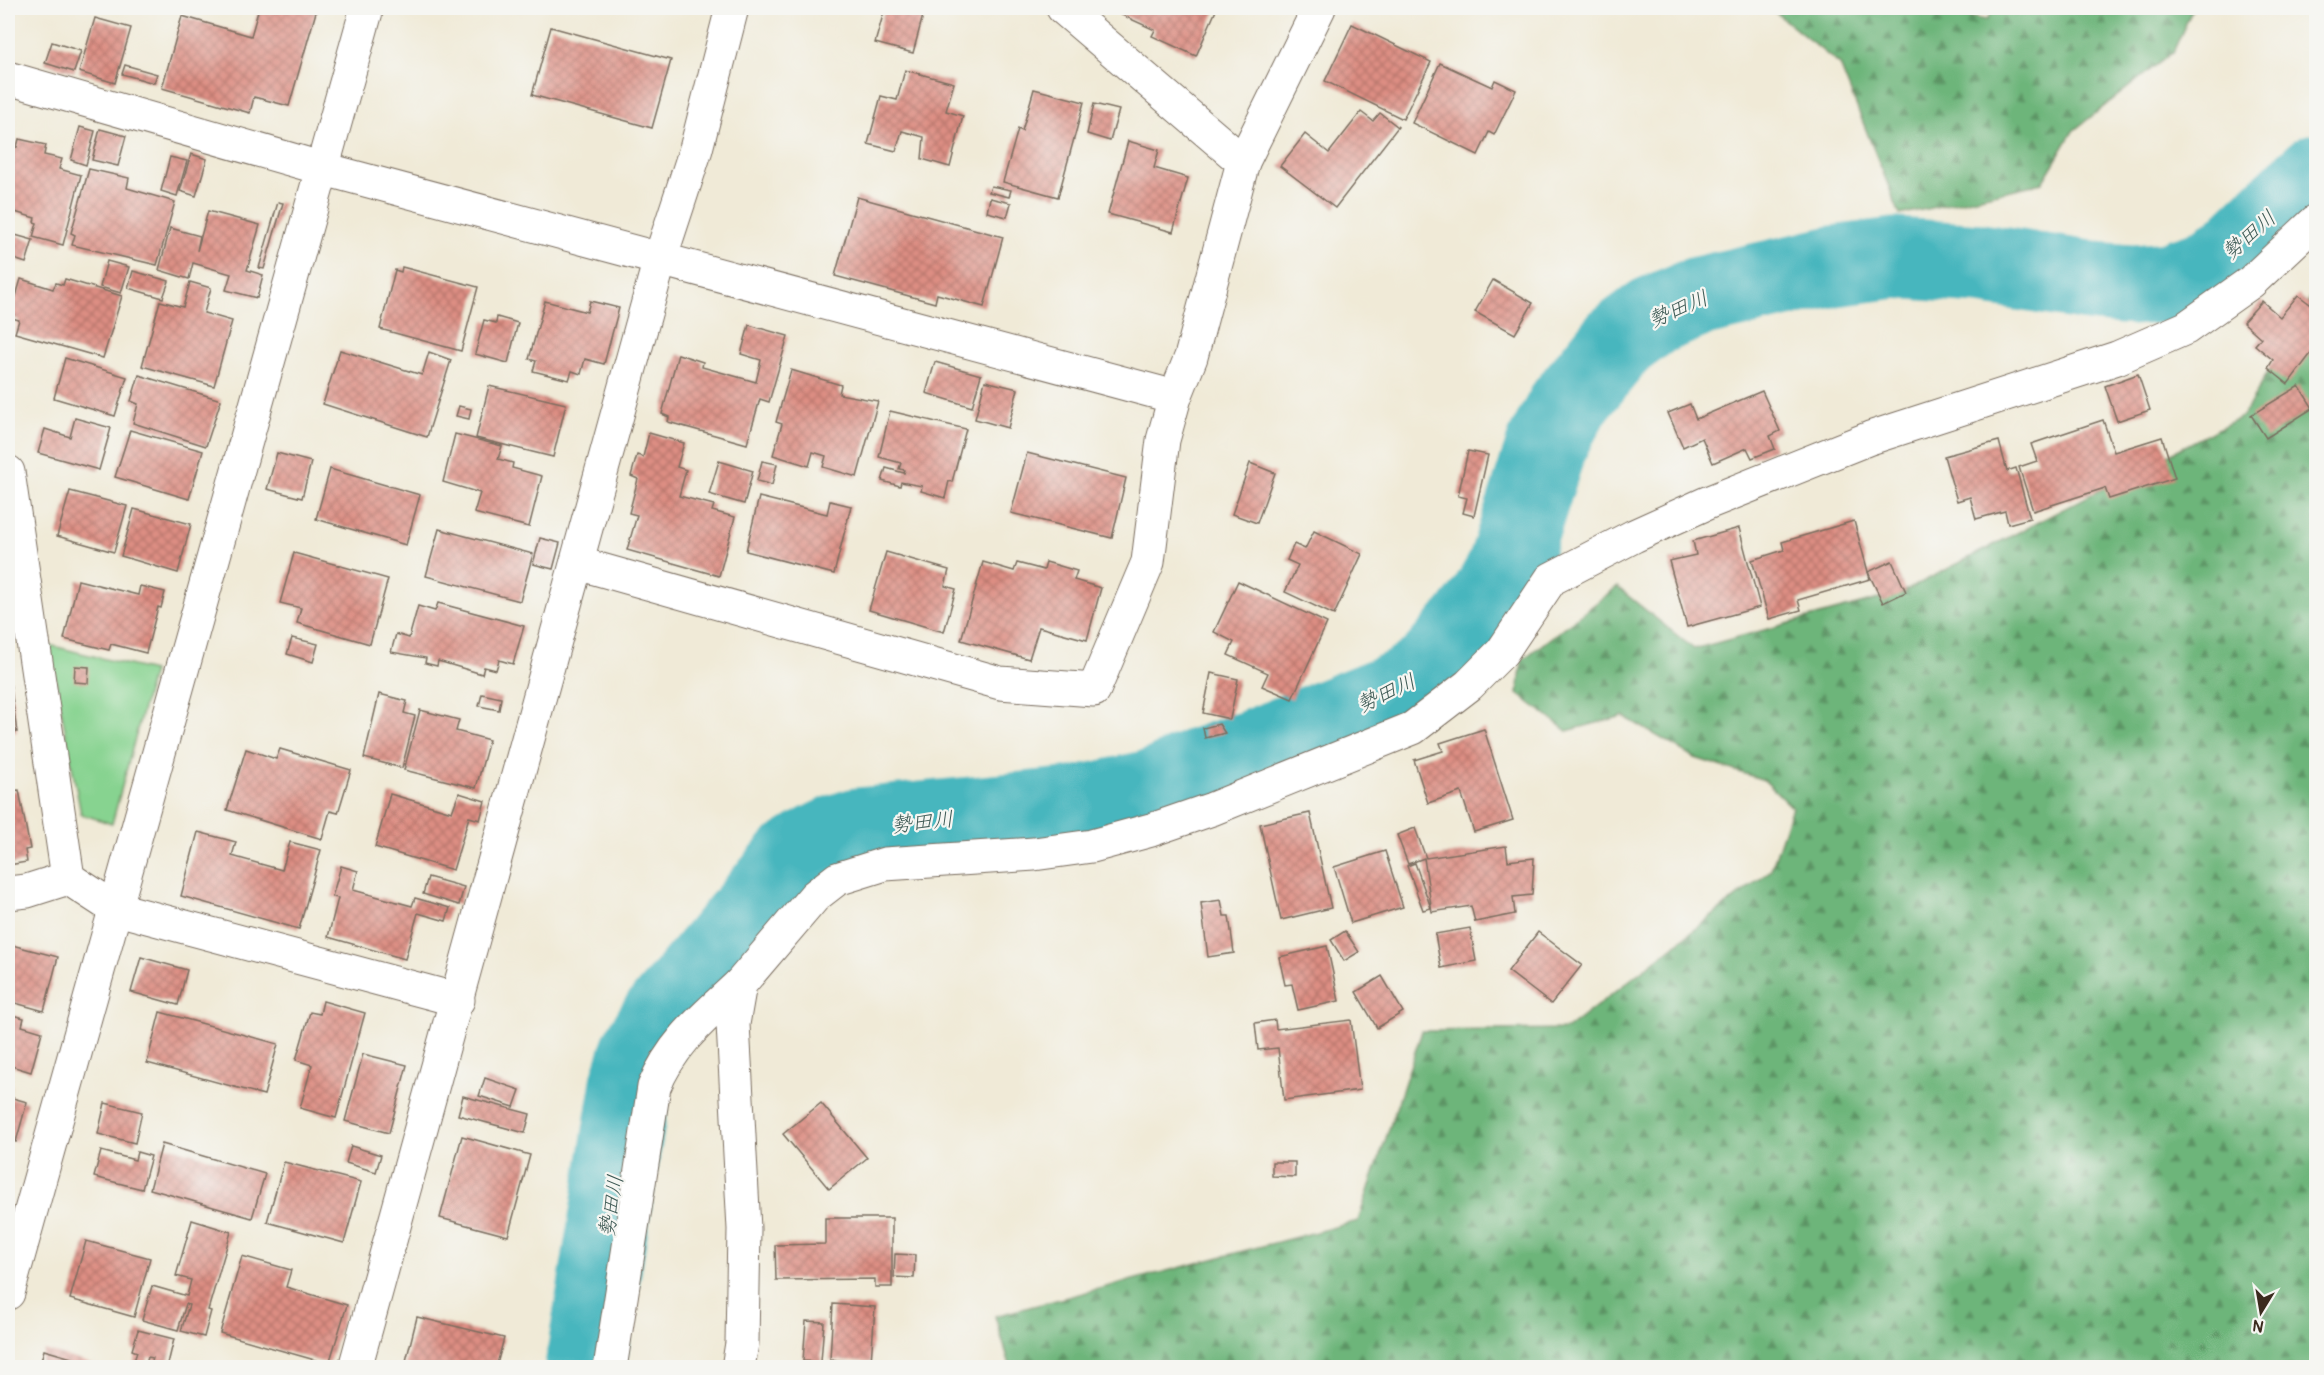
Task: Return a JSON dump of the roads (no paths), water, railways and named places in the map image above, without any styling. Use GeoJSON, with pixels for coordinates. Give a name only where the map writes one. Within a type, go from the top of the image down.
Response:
{"type":"FeatureCollection","features":[{"type":"Feature","properties":{"kind":"street"},"geometry":{"type":"LineString","coordinates":[[8,1293],[114,908],[324,169],[367,8]]}},
{"type":"Feature","properties":{"kind":"street"},"geometry":{"type":"LineString","coordinates":[[355,1368],[660,259],[696,149],[732,8]]}},
{"type":"Feature","properties":{"kind":"street"},"geometry":{"type":"LineString","coordinates":[[1063,8],[1243,162]]}},
{"type":"Feature","properties":{"kind":"street"},"geometry":{"type":"LineString","coordinates":[[577,563],[1000,683],[1094,690],[1148,562],[1163,440],[1175,397],[1191,357],[1243,162],[1319,8]]}},
{"type":"Feature","properties":{"kind":"street"},"geometry":{"type":"LineString","coordinates":[[8,78],[324,169],[1175,397]]}},
{"type":"Feature","properties":{"kind":"street"},"geometry":{"type":"LineString","coordinates":[[610,1368],[654,1087],[664,1062],[678,1043],[740,984],[815,896],[837,879],[856,871],[885,864],[1034,854],[1092,846],[1151,830],[1212,809],[1413,728],[1469,685],[1502,652],[1551,579],[1634,536],[1707,503],[1870,438],[2117,358],[2186,328],[2251,282],[2316,221]]}},
{"type":"Feature","properties":{"kind":"street"},"geometry":{"type":"LineString","coordinates":[[8,472],[68,878],[114,908],[458,1000]]}},
{"type":"Feature","properties":{"kind":"street"},"geometry":{"type":"LineString","coordinates":[[8,893],[27,891],[68,878]]}},
{"type":"Feature","properties":{"kind":"street"},"geometry":{"type":"LineString","coordinates":[[738,1368],[742,1342],[744,1229],[733,1024],[740,984]]}},
{"type":"Feature","properties":{"kind":"waterway","name":"勢田川"},"geometry":{"type":"LineString","coordinates":[[585,1368],[631,1083],[641,1051],[660,1019],[792,861],[816,846],[858,828],[1075,807],[1156,789],[1197,769],[1245,753],[1406,688],[1433,669],[1484,609],[1506,571],[1547,444],[1569,403],[1618,342],[1653,316],[1698,297],[1834,266],[1895,258],[1980,264],[2096,282],[2133,285],[2168,282],[2205,270],[2233,253],[2316,174]]}}]}
